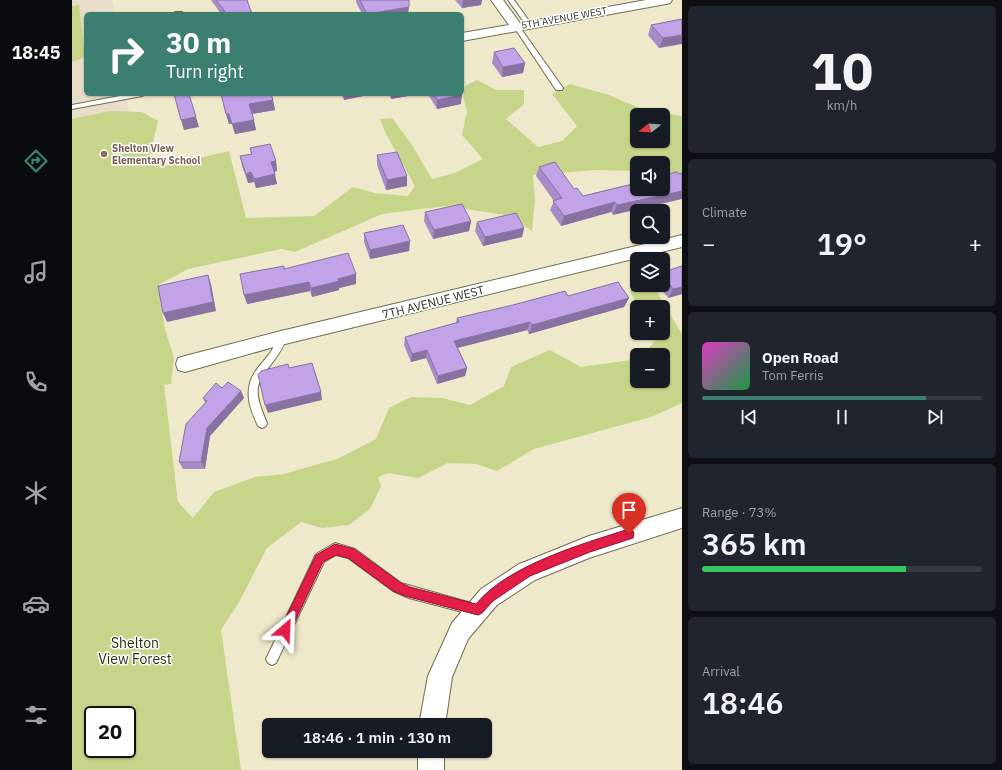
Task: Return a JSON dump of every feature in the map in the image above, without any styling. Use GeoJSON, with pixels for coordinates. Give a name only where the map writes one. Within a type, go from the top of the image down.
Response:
{"type":"FeatureCollection","features":[{"type":"Feature","properties":{"kind":"street"},"geometry":{"type":"LineString","coordinates":[[497,0],[523,26]]}},
{"type":"Feature","properties":{"kind":"street","name":"5TH AVENUE WEST"},"geometry":{"type":"LineString","coordinates":[[464,37],[664,0]]}},
{"type":"Feature","properties":{"kind":"street","name":"7TH AVENUE WEST"},"geometry":{"type":"LineString","coordinates":[[185,364],[281,338],[682,241]]}},
{"type":"Feature","properties":{"kind":"street"},"geometry":{"type":"LineString","coordinates":[[433,718],[440,676],[460,630],[489,597],[527,572],[590,547],[682,518]]}},
{"type":"Feature","properties":{"kind":"street"},"geometry":{"type":"LineString","coordinates":[[431,758],[431,770]]}},
{"type":"Feature","properties":{"kind":"lane"},"geometry":{"type":"LineString","coordinates":[[511,0],[523,26],[559,88]]}},
{"type":"Feature","properties":{"kind":"lane"},"geometry":{"type":"LineString","coordinates":[[72,107],[131,96]]}},
{"type":"Feature","properties":{"kind":"lane"},"geometry":{"type":"LineString","coordinates":[[262,423],[258,412],[253,387],[278,350],[281,338]]}},
{"type":"Feature","properties":{"kind":"lane"},"geometry":{"type":"LineString","coordinates":[[272,659],[320,558],[335,549],[350,553],[397,587],[409,592],[478,610]]}},
{"type":"Feature","properties":{"kind":"shaded area","name":"Shelton View Elementary School"},"geometry":{"type":"Polygon","coordinates":[[[72,0],[112,0],[115,12],[84,12],[84,96],[126,96],[144,214],[72,228],[72,0]]]}},
{"type":"Feature","properties":{"kind":"green space"},"geometry":{"type":"Polygon","coordinates":[[[79,5],[84,57],[72,62],[72,6],[79,5]]]}},
{"type":"Feature","properties":{"kind":"green space","name":"Shelton View Forest"},"geometry":{"type":"Polygon","coordinates":[[[477,80],[496,90],[524,90],[524,104],[506,119],[538,147],[562,141],[577,126],[552,94],[570,84],[609,95],[640,108],[630,108],[630,148],[670,148],[670,115],[682,116],[682,183],[674,172],[670,172],[670,156],[630,156],[630,171],[597,170],[533,175],[535,199],[532,231],[511,216],[445,206],[382,214],[295,252],[281,249],[188,269],[158,285],[165,330],[174,357],[171,384],[164,385],[178,502],[193,518],[214,492],[255,477],[284,474],[337,459],[376,439],[389,408],[411,397],[442,398],[470,405],[504,386],[511,367],[550,350],[581,367],[630,360],[630,388],[670,388],[670,348],[649,348],[656,340],[670,340],[670,314],[682,334],[682,403],[651,417],[534,449],[497,471],[476,464],[448,463],[418,478],[388,473],[378,477],[381,486],[370,509],[349,525],[322,528],[301,522],[267,548],[239,602],[221,630],[241,770],[72,770],[72,119],[110,111],[142,112],[158,121],[150,155],[167,166],[229,151],[246,218],[314,216],[353,187],[375,193],[408,196],[415,186],[385,132],[380,119],[392,118],[412,145],[432,179],[455,173],[483,159],[462,135],[467,111],[464,96],[465,86],[477,80]]]}},
{"type":"Feature","properties":{"kind":"green space"},"geometry":{"type":"Polygon","coordinates":[[[630,292],[657,292],[662,300],[635,300],[630,292]]]}},
{"type":"Feature","properties":{"kind":"building"},"geometry":{"type":"Polygon","coordinates":[[[216,0],[247,0],[251,12],[225,12],[216,0]]]}},
{"type":"Feature","properties":{"kind":"building"},"geometry":{"type":"Polygon","coordinates":[[[360,0],[409,0],[409,7],[379,12],[366,12],[360,0]]]}},
{"type":"Feature","properties":{"kind":"building"},"geometry":{"type":"Polygon","coordinates":[[[682,19],[682,35],[663,38],[651,25],[682,19]]]}},
{"type":"Feature","properties":{"kind":"building"},"geometry":{"type":"Polygon","coordinates":[[[514,48],[525,63],[503,67],[494,52],[514,48]]]}},
{"type":"Feature","properties":{"kind":"building"},"geometry":{"type":"Polygon","coordinates":[[[175,96],[190,96],[196,117],[181,120],[175,96]]]}},
{"type":"Feature","properties":{"kind":"building"},"geometry":{"type":"Polygon","coordinates":[[[222,96],[272,96],[273,100],[249,104],[254,120],[232,124],[229,114],[226,114],[222,96]]]}},
{"type":"Feature","properties":{"kind":"building"},"geometry":{"type":"Polygon","coordinates":[[[435,96],[457,96],[437,100],[435,96]]]}},
{"type":"Feature","properties":{"kind":"building"},"geometry":{"type":"Polygon","coordinates":[[[270,144],[276,161],[271,162],[275,174],[254,179],[251,172],[246,174],[240,156],[252,154],[250,148],[270,144]]]}},
{"type":"Feature","properties":{"kind":"building"},"geometry":{"type":"Polygon","coordinates":[[[397,152],[407,176],[387,180],[377,155],[397,152]]]}},
{"type":"Feature","properties":{"kind":"building"},"geometry":{"type":"Polygon","coordinates":[[[555,162],[574,189],[577,188],[583,196],[630,185],[630,196],[659,196],[617,205],[615,202],[564,216],[553,201],[562,198],[539,167],[555,162]]]}},
{"type":"Feature","properties":{"kind":"building"},"geometry":{"type":"Polygon","coordinates":[[[677,172],[679,174],[682,173],[682,191],[670,194],[670,174],[677,172]]]}},
{"type":"Feature","properties":{"kind":"building"},"geometry":{"type":"Polygon","coordinates":[[[462,204],[471,221],[434,230],[425,212],[462,204]]]}},
{"type":"Feature","properties":{"kind":"building"},"geometry":{"type":"Polygon","coordinates":[[[516,213],[524,228],[485,237],[477,222],[516,213]]]}},
{"type":"Feature","properties":{"kind":"building"},"geometry":{"type":"Polygon","coordinates":[[[403,225],[410,241],[370,250],[364,233],[403,225]]]}},
{"type":"Feature","properties":{"kind":"building"},"geometry":{"type":"Polygon","coordinates":[[[348,253],[356,274],[338,279],[339,281],[311,288],[309,282],[244,295],[240,274],[284,266],[284,269],[348,253]]]}},
{"type":"Feature","properties":{"kind":"building"},"geometry":{"type":"Polygon","coordinates":[[[682,266],[682,287],[673,289],[670,285],[670,270],[682,266]]]}},
{"type":"Feature","properties":{"kind":"building"},"geometry":{"type":"Polygon","coordinates":[[[208,275],[213,302],[163,313],[158,286],[208,275]]]}},
{"type":"Feature","properties":{"kind":"building"},"geometry":{"type":"Polygon","coordinates":[[[618,282],[629,298],[532,325],[530,322],[454,341],[467,368],[438,376],[427,350],[412,354],[405,337],[459,322],[457,318],[565,291],[568,296],[618,282]]]}},
{"type":"Feature","properties":{"kind":"building"},"geometry":{"type":"Polygon","coordinates":[[[312,363],[321,392],[265,405],[258,375],[261,371],[288,364],[289,368],[312,363]]]}},
{"type":"Feature","properties":{"kind":"building"},"geometry":{"type":"Polygon","coordinates":[[[228,382],[241,391],[207,428],[201,462],[179,462],[186,424],[207,401],[203,398],[216,383],[222,388],[228,382]]]}},
{"type":"Feature","properties":{"kind":"place","name":"Shelton View Elementary School"},"geometry":{"type":"Point","coordinates":[104,154]}},
{"type":"Feature","properties":{"kind":"route"},"geometry":{"type":"LineString","coordinates":[[285,630],[320,558],[335,549],[350,553],[397,587],[409,592],[478,610],[489,597],[527,572],[590,547],[629,534]]}}]}
